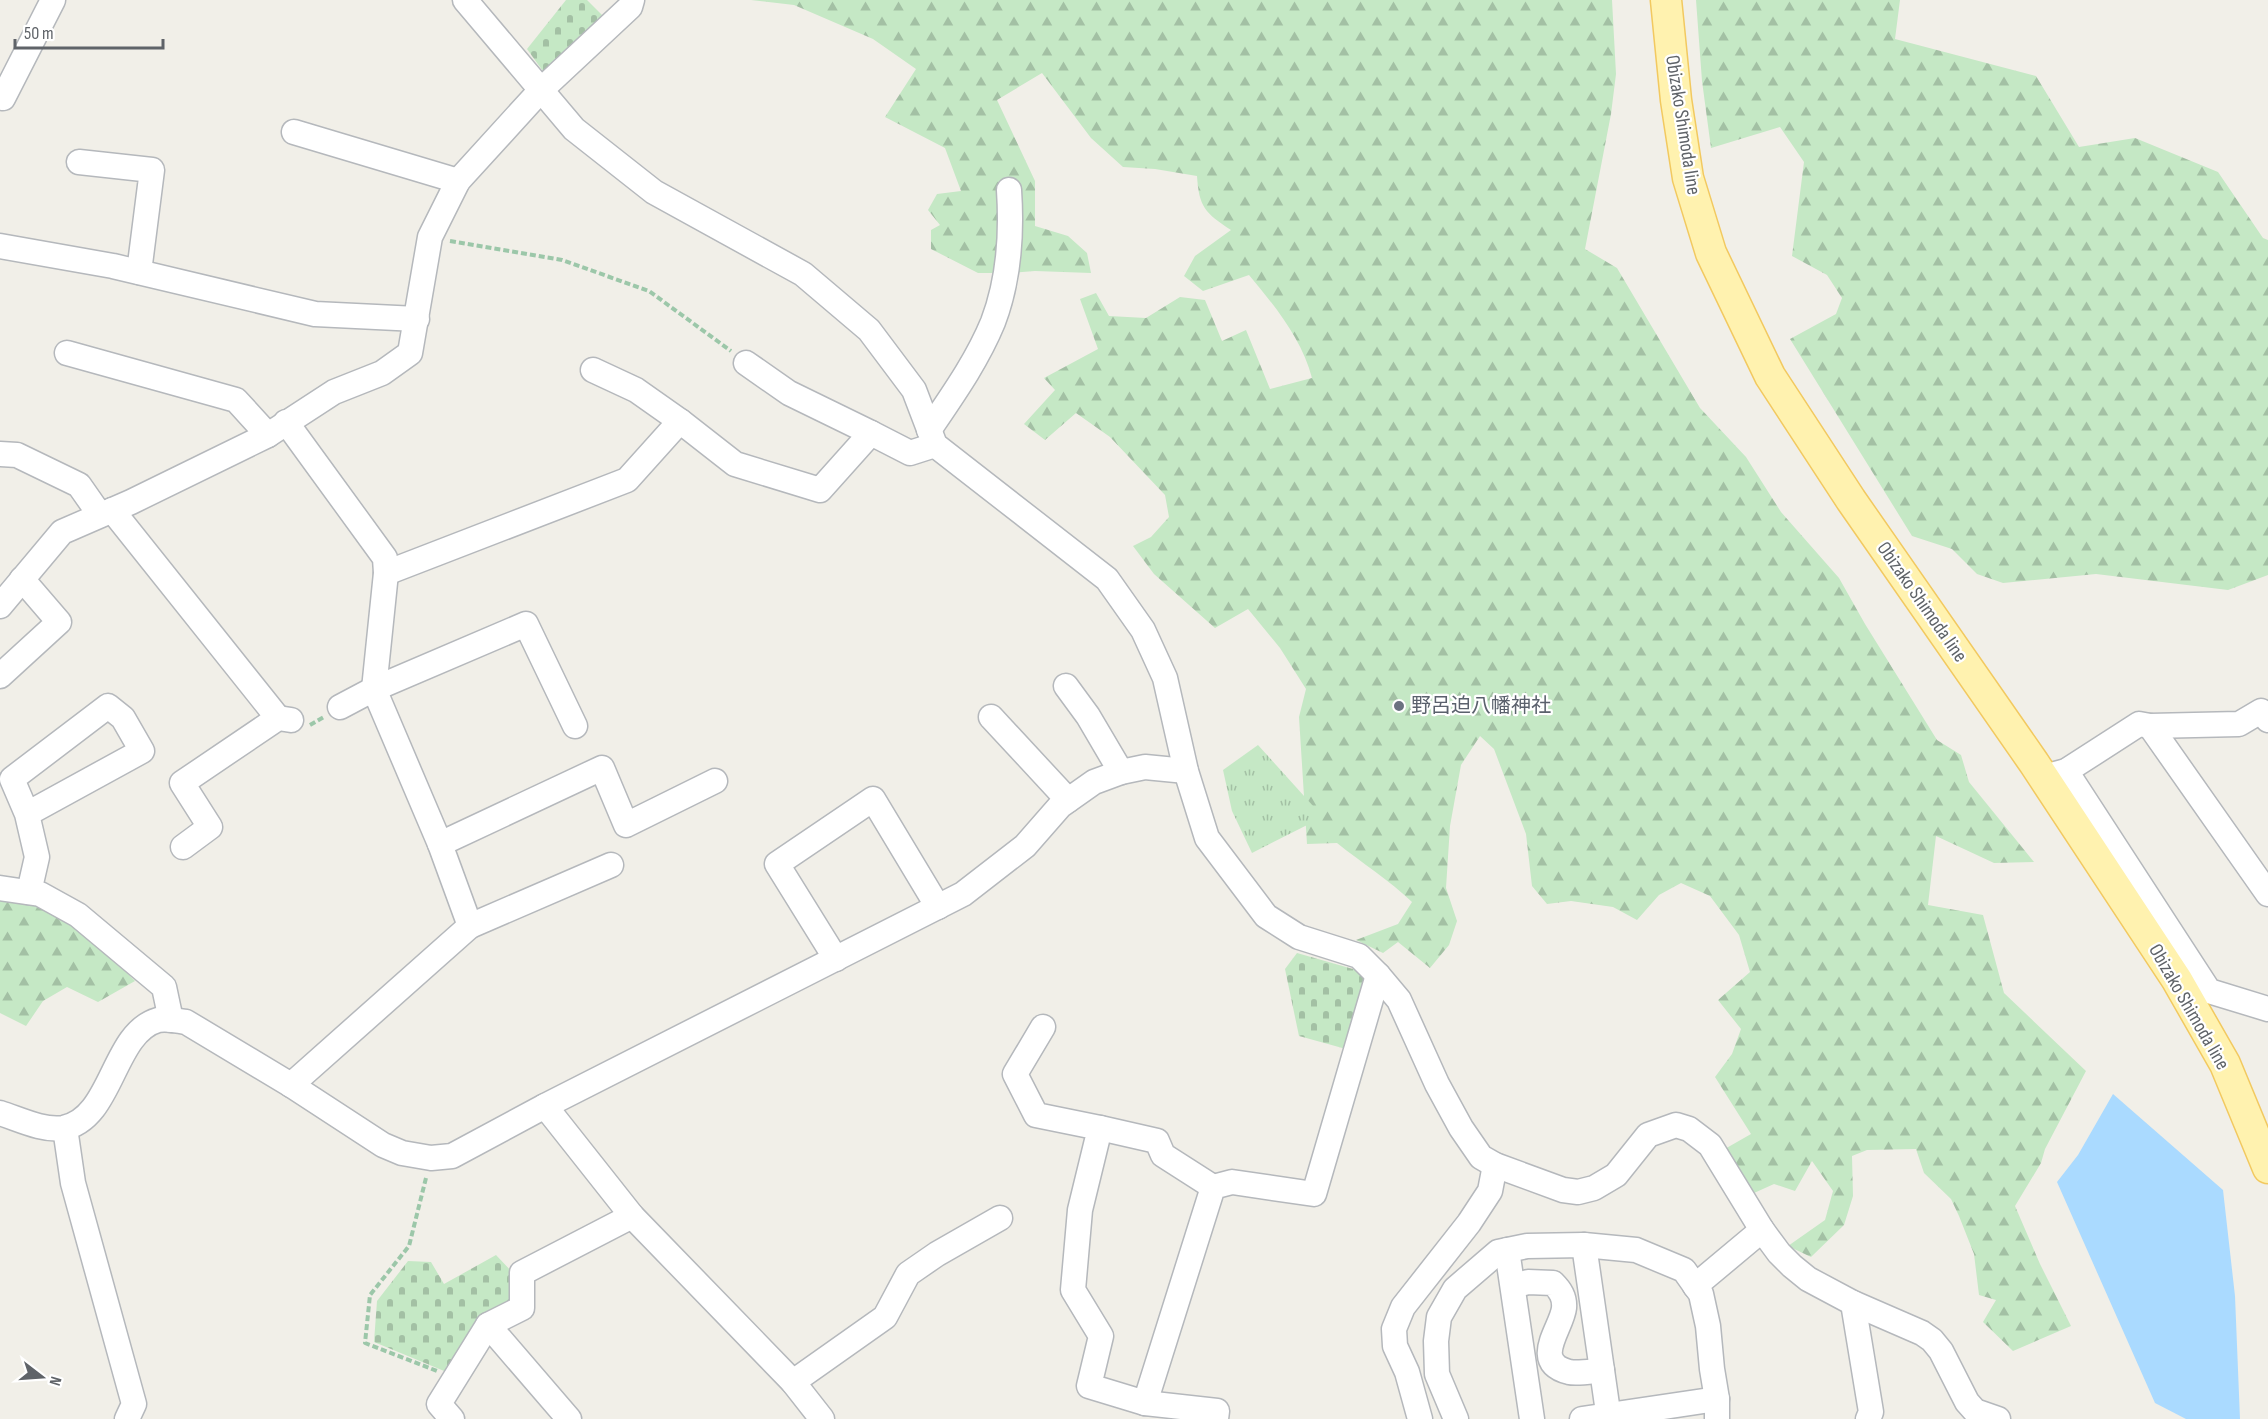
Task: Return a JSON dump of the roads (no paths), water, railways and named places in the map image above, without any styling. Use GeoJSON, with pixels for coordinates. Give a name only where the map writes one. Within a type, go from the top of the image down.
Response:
{"type":"FeatureCollection","features":[{"type":"Feature","properties":{"kind":"main road","name":"Obizako Shimoda line"},"geometry":{"type":"LineString","coordinates":[[1666,0],[1676,100],[1688,178],[1711,253],[1770,376],[1851,500],[2055,774],[2225,1064],[2268,1168]]}},
{"type":"Feature","properties":{"kind":"street"},"geometry":{"type":"LineString","coordinates":[[465,0],[574,129],[654,192],[803,274],[869,330],[914,390],[932,438],[1107,579],[1143,630],[1165,678],[1186,771],[1207,838],[1266,916],[1299,937],[1359,956],[1378,975],[1399,1000],[1437,1084],[1461,1128],[1481,1157],[1495,1165],[1563,1190],[1578,1192],[1594,1188],[1616,1175],[1648,1135],[1676,1125],[1689,1129],[1710,1145],[1762,1230],[1792,1266],[1808,1279],[1853,1303],[1922,1333],[1932,1340],[1941,1351],[1967,1402],[1975,1411],[1998,1419]]}},
{"type":"Feature","properties":{"kind":"street"},"geometry":{"type":"LineString","coordinates":[[0,606],[62,532],[131,502],[277,428],[334,392],[382,373],[410,353],[430,237],[458,181],[540,91],[630,7],[632,0]]}},
{"type":"Feature","properties":{"kind":"street"},"geometry":{"type":"LineString","coordinates":[[3,98],[50,1]]}},
{"type":"Feature","properties":{"kind":"street"},"geometry":{"type":"LineString","coordinates":[[294,132],[458,181]]}},
{"type":"Feature","properties":{"kind":"street"},"geometry":{"type":"LineString","coordinates":[[79,162],[152,170],[139,272]]}},
{"type":"Feature","properties":{"kind":"street"},"geometry":{"type":"LineString","coordinates":[[746,363],[789,393],[910,453],[932,438],[993,322],[1004,284],[1012,230],[1009,190]]}},
{"type":"Feature","properties":{"kind":"street"},"geometry":{"type":"LineString","coordinates":[[0,246],[113,266],[315,314],[417,319]]}},
{"type":"Feature","properties":{"kind":"street"},"geometry":{"type":"LineString","coordinates":[[67,353],[236,400],[277,428],[385,558],[386,573],[374,689],[440,844],[470,926]]}},
{"type":"Feature","properties":{"kind":"street"},"geometry":{"type":"LineString","coordinates":[[593,370],[636,390],[735,464],[820,490],[872,434]]}},
{"type":"Feature","properties":{"kind":"street"},"geometry":{"type":"LineString","coordinates":[[386,573],[627,480],[680,421]]}},
{"type":"Feature","properties":{"kind":"street"},"geometry":{"type":"LineString","coordinates":[[0,454],[16,455],[79,485],[106,512],[284,719],[182,783],[210,827],[183,846]]}},
{"type":"Feature","properties":{"kind":"street"},"geometry":{"type":"LineString","coordinates":[[0,676],[59,622],[22,579]]}},
{"type":"Feature","properties":{"kind":"street"},"geometry":{"type":"LineString","coordinates":[[340,707],[374,689],[526,624],[575,726]]}},
{"type":"Feature","properties":{"kind":"street"},"geometry":{"type":"LineString","coordinates":[[1066,686],[1088,716],[1121,771]]}},
{"type":"Feature","properties":{"kind":"street"},"geometry":{"type":"LineString","coordinates":[[27,814],[142,751],[123,718],[108,706],[12,779],[27,814],[37,857],[29,892]]}},
{"type":"Feature","properties":{"kind":"street"},"geometry":{"type":"LineString","coordinates":[[2268,720],[2261,711],[2239,724],[2150,726],[2139,724],[2055,774],[2209,991],[2268,1009]]}},
{"type":"Feature","properties":{"kind":"street"},"geometry":{"type":"LineString","coordinates":[[991,717],[1068,800]]}},
{"type":"Feature","properties":{"kind":"street"},"geometry":{"type":"LineString","coordinates":[[2150,726],[2268,894]]}},
{"type":"Feature","properties":{"kind":"street"},"geometry":{"type":"LineString","coordinates":[[0,1113],[50,1128],[65,1128],[78,1121],[93,1108],[141,1028],[160,1019],[171,1020],[186,1022],[291,1085],[383,1145],[402,1153],[431,1158],[452,1156],[963,894],[1024,846],[1060,806],[1094,782],[1121,771],[1144,767],[1186,771]]}},
{"type":"Feature","properties":{"kind":"street"},"geometry":{"type":"LineString","coordinates":[[440,844],[602,768],[627,825],[715,781]]}},
{"type":"Feature","properties":{"kind":"street"},"geometry":{"type":"LineString","coordinates":[[836,959],[777,864],[873,799],[938,907]]}},
{"type":"Feature","properties":{"kind":"street"},"geometry":{"type":"LineString","coordinates":[[291,1085],[470,926],[611,865]]}},
{"type":"Feature","properties":{"kind":"street"},"geometry":{"type":"LineString","coordinates":[[0,888],[40,894],[78,915],[164,987],[171,1020]]}},
{"type":"Feature","properties":{"kind":"street"},"geometry":{"type":"LineString","coordinates":[[1043,1027],[1015,1074],[1036,1115],[1157,1141],[1162,1155],[1213,1187],[1232,1182],[1314,1194],[1378,975]]}},
{"type":"Feature","properties":{"kind":"street"},"geometry":{"type":"LineString","coordinates":[[545,1107],[632,1216],[794,1382],[822,1419]]}},
{"type":"Feature","properties":{"kind":"street"},"geometry":{"type":"LineString","coordinates":[[65,1128],[73,1183],[134,1404],[127,1419]]}},
{"type":"Feature","properties":{"kind":"street"},"geometry":{"type":"LineString","coordinates":[[1100,1128],[1080,1210],[1073,1290],[1101,1336],[1089,1386],[1145,1403],[1217,1411],[1216,1419]]}},
{"type":"Feature","properties":{"kind":"street"},"geometry":{"type":"LineString","coordinates":[[1420,1419],[1407,1372],[1395,1346],[1394,1329],[1404,1306],[1490,1191],[1495,1165]]}},
{"type":"Feature","properties":{"kind":"street"},"geometry":{"type":"LineString","coordinates":[[1145,1403],[1213,1187]]}},
{"type":"Feature","properties":{"kind":"street"},"geometry":{"type":"LineString","coordinates":[[452,1419],[440,1404],[488,1325],[522,1308],[522,1273],[632,1216]]}},
{"type":"Feature","properties":{"kind":"street"},"geometry":{"type":"LineString","coordinates":[[794,1382],[885,1317],[908,1274],[937,1254],[1000,1218]]}},
{"type":"Feature","properties":{"kind":"street"},"geometry":{"type":"LineString","coordinates":[[1695,1286],[1762,1230]]}},
{"type":"Feature","properties":{"kind":"street"},"geometry":{"type":"LineString","coordinates":[[1584,1245],[1609,1417]]}},
{"type":"Feature","properties":{"kind":"street"},"geometry":{"type":"LineString","coordinates":[[1456,1419],[1437,1374],[1436,1341],[1439,1317],[1455,1289],[1498,1252],[1527,1246],[1584,1245],[1636,1250],[1684,1270],[1701,1294],[1708,1326],[1718,1409],[1582,1419]]}},
{"type":"Feature","properties":{"kind":"street"},"geometry":{"type":"LineString","coordinates":[[1507,1250],[1533,1419]]}},
{"type":"Feature","properties":{"kind":"street"},"geometry":{"type":"LineString","coordinates":[[1514,1286],[1528,1282],[1553,1283],[1562,1292],[1564,1308],[1550,1343],[1550,1355],[1554,1364],[1569,1372],[1602,1370]]}},
{"type":"Feature","properties":{"kind":"street"},"geometry":{"type":"LineString","coordinates":[[1853,1303],[1871,1412],[1868,1419]]}},
{"type":"Feature","properties":{"kind":"street"},"geometry":{"type":"LineString","coordinates":[[488,1325],[569,1419]]}},
{"type":"Feature","properties":{"kind":"water"},"geometry":{"type":"Polygon","coordinates":[[[2113,1094],[2223,1190],[2235,1296],[2240,1419],[2186,1419],[2155,1403],[2057,1182],[2078,1155],[2113,1094]]]}},
{"type":"Feature","properties":{"kind":"place","name":"野呂迫八幡神社"},"geometry":{"type":"Point","coordinates":[1399,706]}}]}
